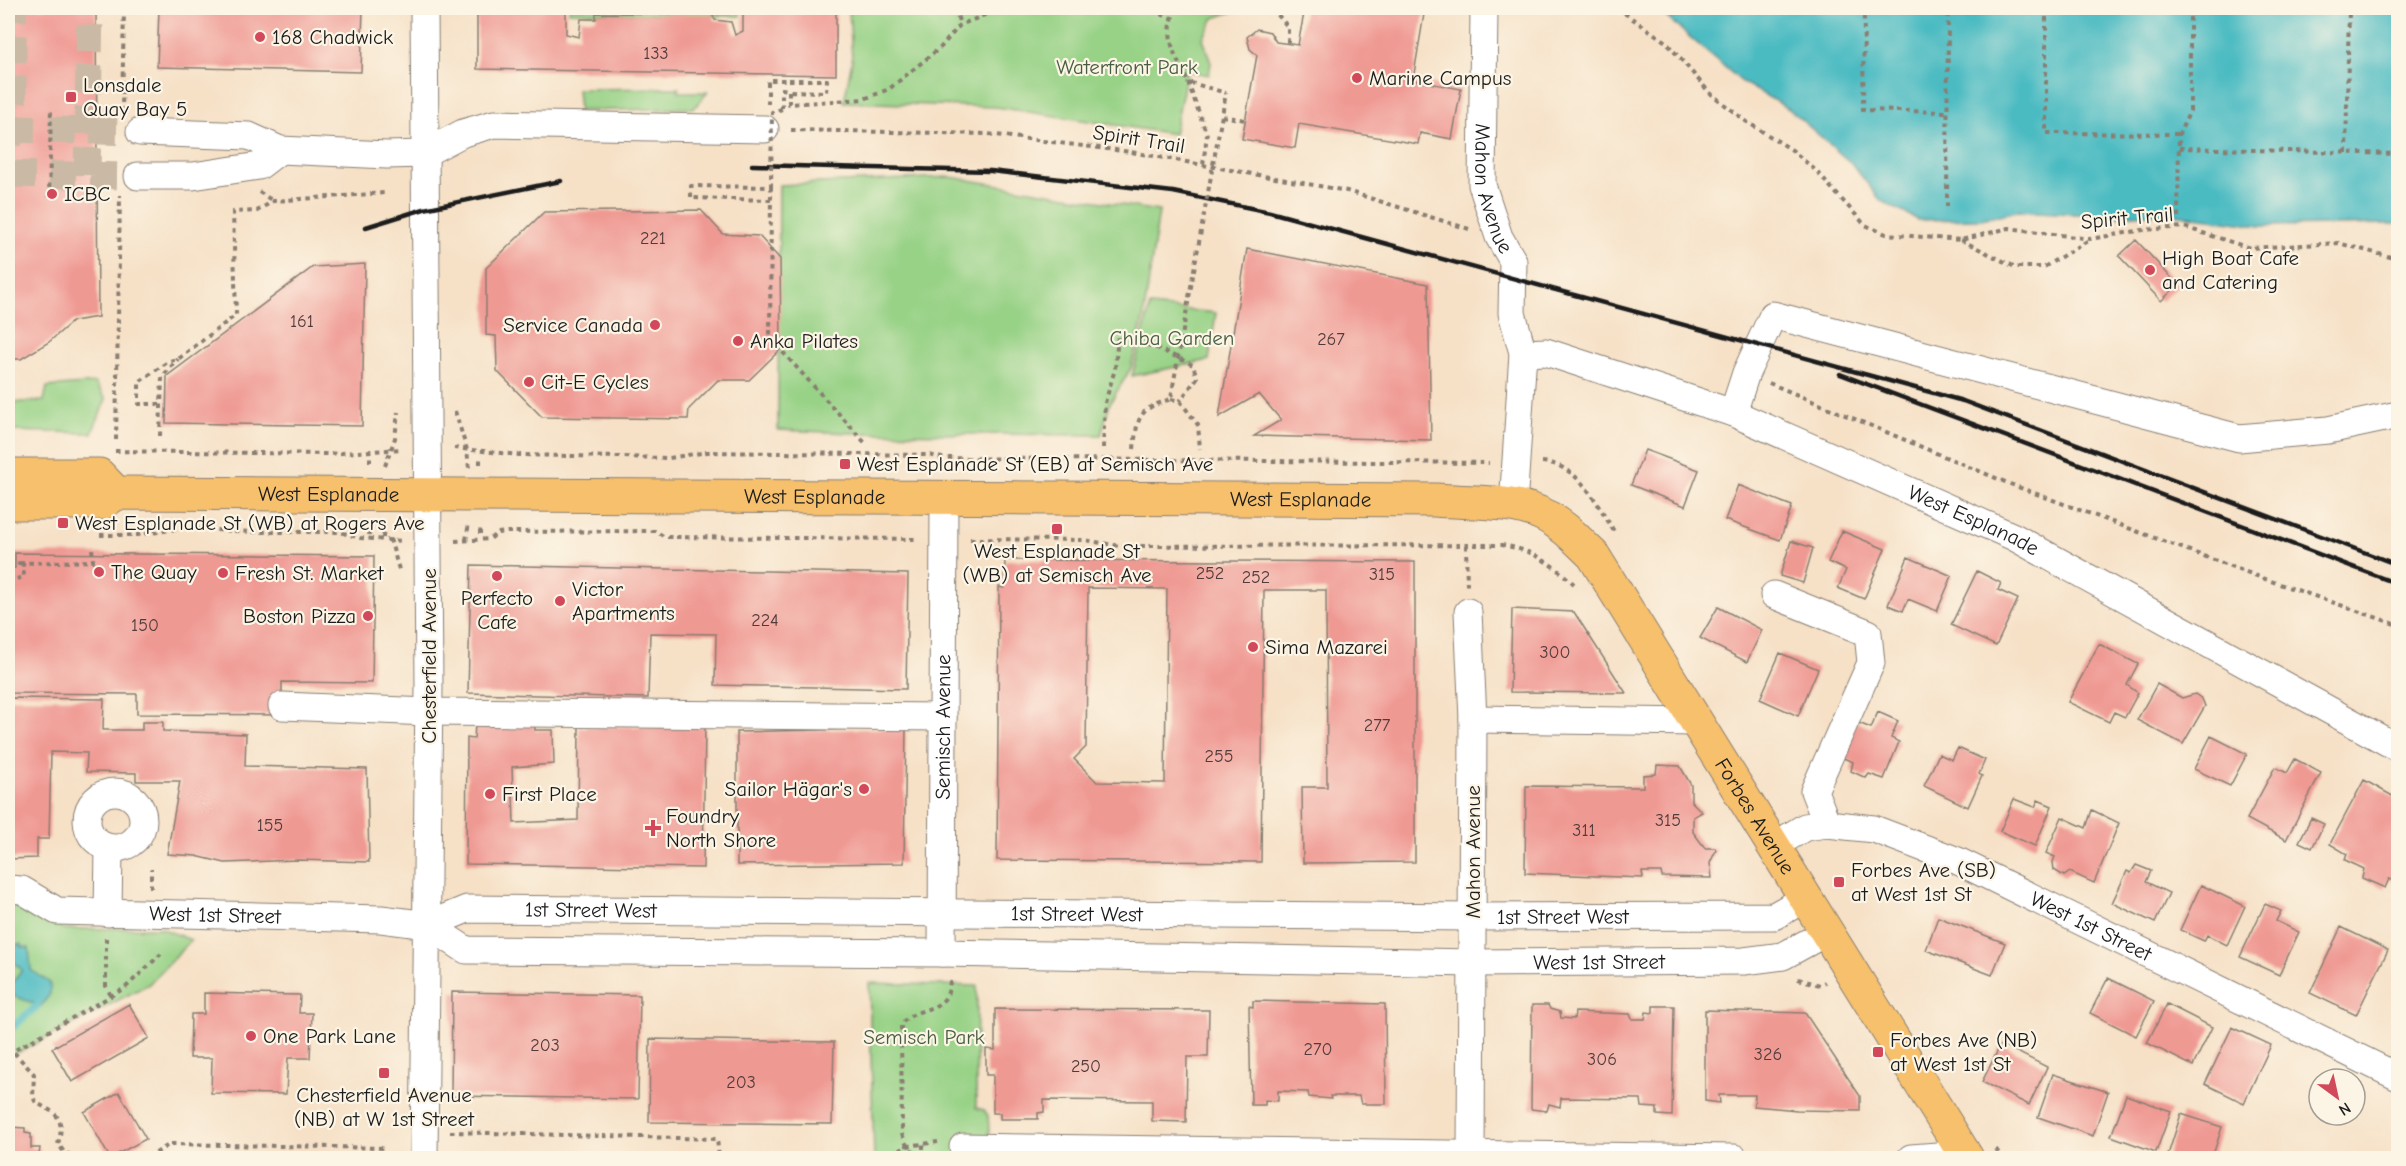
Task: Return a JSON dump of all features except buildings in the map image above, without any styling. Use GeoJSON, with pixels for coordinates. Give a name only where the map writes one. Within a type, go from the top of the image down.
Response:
{"type":"FeatureCollection","features":[{"type":"Feature","properties":{"kind":"main road"},"geometry":{"type":"LineString","coordinates":[[8,475],[99,475],[116,494]]}},
{"type":"Feature","properties":{"kind":"main road","name":"West Esplanade"},"geometry":{"type":"LineString","coordinates":[[8,503],[103,503],[116,494],[1435,500],[1513,506]]}},
{"type":"Feature","properties":{"kind":"main road","name":"Forbes Avenue"},"geometry":{"type":"LineString","coordinates":[[1513,506],[1545,515],[1570,532],[1593,555],[1966,1156]]}},
{"type":"Feature","properties":{"kind":"street","name":"Chesterfield Avenue"},"geometry":{"type":"LineString","coordinates":[[424,8],[423,154],[429,712],[424,1158]]}},
{"type":"Feature","properties":{"kind":"street","name":"Mahon Avenue"},"geometry":{"type":"LineString","coordinates":[[1484,8],[1482,185],[1499,237],[1513,261],[1512,313],[1523,352],[1513,506]]}},
{"type":"Feature","properties":{"kind":"street"},"geometry":{"type":"LineString","coordinates":[[140,132],[249,136],[280,150],[387,155],[423,154],[462,133],[494,124],[776,125]]}},
{"type":"Feature","properties":{"kind":"street"},"geometry":{"type":"LineString","coordinates":[[138,176],[193,176],[259,166],[280,150]]}},
{"type":"Feature","properties":{"kind":"street"},"geometry":{"type":"LineString","coordinates":[[1733,413],[1746,373],[1773,315],[2239,438],[2328,430],[2398,415]]}},
{"type":"Feature","properties":{"kind":"street","name":"West Esplanade"},"geometry":{"type":"LineString","coordinates":[[1523,352],[1546,352],[1733,413],[2014,537],[2398,748]]}},
{"type":"Feature","properties":{"kind":"street","name":"Semisch Avenue"},"geometry":{"type":"LineString","coordinates":[[944,499],[942,912],[946,964]]}},
{"type":"Feature","properties":{"kind":"street"},"geometry":{"type":"LineString","coordinates":[[1774,595],[1868,633],[1870,663],[1814,790],[1827,824]]}},
{"type":"Feature","properties":{"kind":"street","name":"Mahon Avenue"},"geometry":{"type":"LineString","coordinates":[[1468,612],[1473,719],[1471,1157]]}},
{"type":"Feature","properties":{"kind":"street"},"geometry":{"type":"LineString","coordinates":[[282,706],[429,712],[943,717]]}},
{"type":"Feature","properties":{"kind":"street"},"geometry":{"type":"LineString","coordinates":[[1473,719],[1697,722]]}},
{"type":"Feature","properties":{"kind":"street","name":"West 1st Street"},"geometry":{"type":"LineString","coordinates":[[1774,846],[1804,827],[1827,824],[1874,829],[1958,861],[2398,1077]]}},
{"type":"Feature","properties":{"kind":"street"},"geometry":{"type":"LineString","coordinates":[[107,925],[109,848]]}},
{"type":"Feature","properties":{"kind":"street","name":"West 1st Street"},"geometry":{"type":"LineString","coordinates":[[8,890],[22,890],[57,911],[107,925],[371,917],[428,925]]}},
{"type":"Feature","properties":{"kind":"street","name":"1st Street West"},"geometry":{"type":"LineString","coordinates":[[428,925],[467,909],[1473,917],[1774,916],[1806,898]]}},
{"type":"Feature","properties":{"kind":"street","name":"1st Street West"},"geometry":{"type":"LineString","coordinates":[[428,925],[466,950],[946,964],[1473,963]]}},
{"type":"Feature","properties":{"kind":"street","name":"West 1st Street"},"geometry":{"type":"LineString","coordinates":[[1473,963],[1767,960],[1796,950],[1827,932]]}},
{"type":"Feature","properties":{"kind":"street"},"geometry":{"type":"LineString","coordinates":[[963,1147],[1471,1157],[1734,1158]]}},
{"type":"Feature","properties":{"kind":"street"},"geometry":{"type":"LineString","coordinates":[[1911,1158],[1966,1156]]}},
{"type":"Feature","properties":{"kind":"path"},"geometry":{"type":"LineString","coordinates":[[623,8],[650,8]]}},
{"type":"Feature","properties":{"kind":"path"},"geometry":{"type":"LineString","coordinates":[[724,8],[728,12]]}},
{"type":"Feature","properties":{"kind":"path"},"geometry":{"type":"LineString","coordinates":[[955,8],[960,26]]}},
{"type":"Feature","properties":{"kind":"path"},"geometry":{"type":"LineString","coordinates":[[789,91],[789,104],[864,99],[889,89],[914,70],[941,47],[960,26],[1002,8]]}},
{"type":"Feature","properties":{"kind":"path"},"geometry":{"type":"LineString","coordinates":[[1144,8],[1171,18]]}},
{"type":"Feature","properties":{"kind":"path"},"geometry":{"type":"LineString","coordinates":[[1177,8],[1171,18],[1168,33],[1174,55],[1188,82],[1207,135],[1203,165]]}},
{"type":"Feature","properties":{"kind":"path"},"geometry":{"type":"LineString","coordinates":[[1272,8],[1288,27],[1288,44]]}},
{"type":"Feature","properties":{"kind":"path","name":"Spirit Trail"},"geometry":{"type":"LineString","coordinates":[[1617,8],[1666,42],[1708,92],[1744,120],[1792,150],[1814,169],[1864,225],[1886,234],[1961,240],[2009,228],[2090,239],[2143,230],[2184,227],[2250,248],[2338,243],[2398,259]]}},
{"type":"Feature","properties":{"kind":"path"},"geometry":{"type":"LineString","coordinates":[[1864,8],[1863,110],[1947,112]]}},
{"type":"Feature","properties":{"kind":"path"},"geometry":{"type":"LineString","coordinates":[[1947,207],[1948,8]]}},
{"type":"Feature","properties":{"kind":"path"},"geometry":{"type":"LineString","coordinates":[[2046,8],[2046,133],[2179,134]]}},
{"type":"Feature","properties":{"kind":"path"},"geometry":{"type":"LineString","coordinates":[[2178,217],[2179,134],[2190,111],[2190,8]]}},
{"type":"Feature","properties":{"kind":"path"},"geometry":{"type":"LineString","coordinates":[[2346,153],[2349,8]]}},
{"type":"Feature","properties":{"kind":"path"},"geometry":{"type":"LineString","coordinates":[[776,125],[768,106],[768,80],[827,80],[826,92],[782,89],[782,109],[776,125],[771,187],[771,338],[867,445]]}},
{"type":"Feature","properties":{"kind":"path"},"geometry":{"type":"LineString","coordinates":[[1172,399],[1226,93],[1188,82]]}},
{"type":"Feature","properties":{"kind":"path"},"geometry":{"type":"LineString","coordinates":[[48,197],[51,109]]}},
{"type":"Feature","properties":{"kind":"path"},"geometry":{"type":"LineString","coordinates":[[1222,116],[1245,120]]}},
{"type":"Feature","properties":{"kind":"path","name":"Spirit Trail"},"geometry":{"type":"LineString","coordinates":[[776,125],[988,134],[1131,152],[1347,191],[1499,237]]}},
{"type":"Feature","properties":{"kind":"path"},"geometry":{"type":"LineString","coordinates":[[2179,147],[2398,154]]}},
{"type":"Feature","properties":{"kind":"path"},"geometry":{"type":"LineString","coordinates":[[771,187],[691,186],[691,198],[771,200]]}},
{"type":"Feature","properties":{"kind":"path"},"geometry":{"type":"LineString","coordinates":[[256,190],[273,201]]}},
{"type":"Feature","properties":{"kind":"path"},"geometry":{"type":"LineString","coordinates":[[160,436],[162,376],[178,359],[236,315],[234,212],[257,211],[273,201],[385,193]]}},
{"type":"Feature","properties":{"kind":"path"},"geometry":{"type":"LineString","coordinates":[[1961,240],[2015,267],[2044,267],[2090,239]]}},
{"type":"Feature","properties":{"kind":"path"},"geometry":{"type":"LineString","coordinates":[[116,440],[118,315]]}},
{"type":"Feature","properties":{"kind":"path"},"geometry":{"type":"LineString","coordinates":[[1103,448],[1105,403],[1115,369],[1118,336],[1156,348],[1193,364],[1197,378],[1180,402]]}},
{"type":"Feature","properties":{"kind":"path"},"geometry":{"type":"LineString","coordinates":[[160,404],[139,404],[139,382],[169,361],[178,359]]}},
{"type":"Feature","properties":{"kind":"path"},"geometry":{"type":"LineString","coordinates":[[1746,373],[2010,484],[2265,579],[2398,625]]}},
{"type":"Feature","properties":{"kind":"path"},"geometry":{"type":"LineString","coordinates":[[1134,449],[1136,422],[1149,406],[1172,399],[1180,402],[1198,425],[1200,449]]}},
{"type":"Feature","properties":{"kind":"path"},"geometry":{"type":"LineString","coordinates":[[453,448],[520,455],[658,458],[706,452],[966,458],[1495,463]]}},
{"type":"Feature","properties":{"kind":"path"},"geometry":{"type":"LineString","coordinates":[[106,451],[327,454],[403,449]]}},
{"type":"Feature","properties":{"kind":"path"},"geometry":{"type":"LineString","coordinates":[[385,463],[389,450]]}},
{"type":"Feature","properties":{"kind":"path"},"geometry":{"type":"LineString","coordinates":[[467,450],[469,463]]}},
{"type":"Feature","properties":{"kind":"path"},"geometry":{"type":"LineString","coordinates":[[370,455],[370,462]]}},
{"type":"Feature","properties":{"kind":"path"},"geometry":{"type":"LineString","coordinates":[[480,457],[480,464]]}},
{"type":"Feature","properties":{"kind":"path"},"geometry":{"type":"LineString","coordinates":[[966,458],[966,464]]}},
{"type":"Feature","properties":{"kind":"path"},"geometry":{"type":"LineString","coordinates":[[369,526],[369,535]]}},
{"type":"Feature","properties":{"kind":"path"},"geometry":{"type":"LineString","coordinates":[[480,526],[480,534]]}},
{"type":"Feature","properties":{"kind":"path"},"geometry":{"type":"LineString","coordinates":[[383,538],[384,527]]}},
{"type":"Feature","properties":{"kind":"path"},"geometry":{"type":"LineString","coordinates":[[94,535],[138,535],[184,528],[250,532],[340,532],[360,538],[401,541]]}},
{"type":"Feature","properties":{"kind":"path"},"geometry":{"type":"LineString","coordinates":[[469,528],[463,540],[490,539],[497,533],[507,532],[643,531],[655,531],[665,537],[920,540]]}},
{"type":"Feature","properties":{"kind":"path"},"geometry":{"type":"LineString","coordinates":[[961,540],[1085,540],[1131,546],[1509,546]]}},
{"type":"Feature","properties":{"kind":"path"},"geometry":{"type":"LineString","coordinates":[[1466,545],[1468,612]]}},
{"type":"Feature","properties":{"kind":"path"},"geometry":{"type":"LineString","coordinates":[[8,564],[93,561],[92,548]]}},
{"type":"Feature","properties":{"kind":"path"},"geometry":{"type":"LineString","coordinates":[[8,581],[24,577],[23,563]]}},
{"type":"Feature","properties":{"kind":"path"},"geometry":{"type":"LineString","coordinates":[[107,925],[106,986],[111,996]]}},
{"type":"Feature","properties":{"kind":"path"},"geometry":{"type":"LineString","coordinates":[[8,1054],[125,988],[161,954]]}},
{"type":"Feature","properties":{"kind":"path"},"geometry":{"type":"LineString","coordinates":[[922,1158],[907,1146],[902,1134],[901,1024],[906,1018],[945,1001],[950,995],[946,964]]}},
{"type":"Feature","properties":{"kind":"path"},"geometry":{"type":"LineString","coordinates":[[8,1046],[34,1074],[33,1097],[36,1103],[53,1110],[59,1119],[62,1131],[58,1144],[64,1152],[78,1158]]}},
{"type":"Feature","properties":{"kind":"path"},"geometry":{"type":"LineString","coordinates":[[446,1132],[717,1139],[719,1158],[723,1158]]}},
{"type":"Feature","properties":{"kind":"path"},"geometry":{"type":"LineString","coordinates":[[922,1158],[923,1143]]}},
{"type":"Feature","properties":{"kind":"path"},"geometry":{"type":"LineString","coordinates":[[148,1158],[170,1144],[386,1148]]}},
{"type":"Feature","properties":{"kind":"path"},"geometry":{"type":"LineString","coordinates":[[883,1158],[907,1146]]}},
{"type":"Feature","properties":{"kind":"green space"},"geometry":{"type":"Polygon","coordinates":[[[569,8],[740,8],[740,16],[569,12],[569,8]]]}},
{"type":"Feature","properties":{"kind":"green space","name":"Waterfront Park"},"geometry":{"type":"Polygon","coordinates":[[[849,8],[1243,8],[1214,18],[1203,38],[1211,63],[1209,75],[1187,71],[1174,134],[995,107],[844,102],[852,60],[849,8]]]}},
{"type":"Feature","properties":{"kind":"green space"},"geometry":{"type":"Polygon","coordinates":[[[679,88],[679,92],[708,92],[694,108],[579,111],[577,89],[679,88]]]}},
{"type":"Feature","properties":{"kind":"green space"},"geometry":{"type":"Polygon","coordinates":[[[950,177],[1159,211],[1143,320],[1131,368],[1110,403],[1101,435],[853,433],[778,430],[779,185],[950,177]]]}},
{"type":"Feature","properties":{"kind":"green space","name":"Chiba Garden"},"geometry":{"type":"Polygon","coordinates":[[[1150,306],[1216,313],[1209,360],[1132,376],[1150,306]]]}},
{"type":"Feature","properties":{"kind":"green space"},"geometry":{"type":"Polygon","coordinates":[[[95,383],[106,399],[92,433],[8,431],[8,403],[44,401],[47,387],[95,383]]]}},
{"type":"Feature","properties":{"kind":"green space"},"geometry":{"type":"Polygon","coordinates":[[[8,906],[19,906],[64,929],[161,928],[191,940],[149,984],[8,1058],[8,906]]]}},
{"type":"Feature","properties":{"kind":"green space","name":"Semisch Park"},"geometry":{"type":"Polygon","coordinates":[[[869,983],[977,986],[976,1108],[984,1110],[988,1116],[991,1158],[874,1158],[869,983]]]}},
{"type":"Feature","properties":{"kind":"water"},"geometry":{"type":"Polygon","coordinates":[[[1656,8],[2398,8],[2398,224],[2261,226],[2166,213],[2115,216],[2017,211],[1981,219],[1918,220],[1881,201],[1852,164],[1789,109],[1742,82],[1656,8]]]}},
{"type":"Feature","properties":{"kind":"water"},"geometry":{"type":"Polygon","coordinates":[[[21,944],[21,947],[29,948],[31,970],[50,983],[50,994],[41,1006],[8,994],[8,989],[22,970],[8,957],[8,947],[21,944]]]}},
{"type":"Feature","properties":{"kind":"waterway"},"geometry":{"type":"LineString","coordinates":[[8,1031],[37,1006]]}},
{"type":"Feature","properties":{"kind":"tunnel"},"geometry":{"type":"LineString","coordinates":[[8,144],[13,109],[13,8]]}},
{"type":"Feature","properties":{"kind":"tunnel"},"geometry":{"type":"LineString","coordinates":[[87,175],[90,8]]}},
{"type":"Feature","properties":{"kind":"tunnel"},"geometry":{"type":"LineString","coordinates":[[8,129],[140,132]]}},
{"type":"Feature","properties":{"kind":"tunnel"},"geometry":{"type":"LineString","coordinates":[[8,174],[138,176]]}},
{"type":"Feature","properties":{"kind":"railway"},"geometry":{"type":"LineString","coordinates":[[752,165],[991,171],[1173,192],[1270,212],[1963,401],[2398,565]]}},
{"type":"Feature","properties":{"kind":"railway"},"geometry":{"type":"LineString","coordinates":[[366,227],[424,209],[561,181]]}},
{"type":"Feature","properties":{"kind":"railway"},"geometry":{"type":"LineString","coordinates":[[1840,374],[2398,584]]}},
{"type":"Feature","properties":{"kind":"place","name":"168 Chadwick"},"geometry":{"type":"Point","coordinates":[260,37]}},
{"type":"Feature","properties":{"kind":"place","name":"Marine Campus"},"geometry":{"type":"Point","coordinates":[1357,78]}},
{"type":"Feature","properties":{"kind":"place","name":"Lonsdale Quay Bay 5"},"geometry":{"type":"Point","coordinates":[71,97]}},
{"type":"Feature","properties":{"kind":"place","name":"ICBC"},"geometry":{"type":"Point","coordinates":[52,194]}},
{"type":"Feature","properties":{"kind":"place","name":"High Boat Cafe and Catering"},"geometry":{"type":"Point","coordinates":[2150,270]}},
{"type":"Feature","properties":{"kind":"place","name":"Service Canada"},"geometry":{"type":"Point","coordinates":[655,325]}},
{"type":"Feature","properties":{"kind":"place","name":"Anka Pilates"},"geometry":{"type":"Point","coordinates":[738,341]}},
{"type":"Feature","properties":{"kind":"place","name":"Cit-E Cycles"},"geometry":{"type":"Point","coordinates":[529,382]}},
{"type":"Feature","properties":{"kind":"place","name":"West Esplanade St (EB) at Semisch Ave"},"geometry":{"type":"Point","coordinates":[845,464]}},
{"type":"Feature","properties":{"kind":"place","name":"West Esplanade St (WB) at Rogers Ave"},"geometry":{"type":"Point","coordinates":[63,523]}},
{"type":"Feature","properties":{"kind":"place","name":"West Esplanade St (WB) at Semisch Ave"},"geometry":{"type":"Point","coordinates":[1057,529]}},
{"type":"Feature","properties":{"kind":"place","name":"The Quay"},"geometry":{"type":"Point","coordinates":[99,572]}},
{"type":"Feature","properties":{"kind":"place","name":"Fresh St. Market"},"geometry":{"type":"Point","coordinates":[223,573]}},
{"type":"Feature","properties":{"kind":"place","name":"Perfecto Cafe"},"geometry":{"type":"Point","coordinates":[497,576]}},
{"type":"Feature","properties":{"kind":"place","name":"Victor Apartments"},"geometry":{"type":"Point","coordinates":[560,601]}},
{"type":"Feature","properties":{"kind":"place","name":"Boston Pizza"},"geometry":{"type":"Point","coordinates":[368,616]}},
{"type":"Feature","properties":{"kind":"place","name":"Sima Mazarei"},"geometry":{"type":"Point","coordinates":[1253,647]}},
{"type":"Feature","properties":{"kind":"place","name":"Sailor Hägar's"},"geometry":{"type":"Point","coordinates":[864,789]}},
{"type":"Feature","properties":{"kind":"place","name":"First Place"},"geometry":{"type":"Point","coordinates":[490,794]}},
{"type":"Feature","properties":{"kind":"place","name":"Foundry North Shore"},"geometry":{"type":"Point","coordinates":[653,828]}},
{"type":"Feature","properties":{"kind":"place","name":"Forbes Ave (SB) at West 1st St"},"geometry":{"type":"Point","coordinates":[1839,882]}},
{"type":"Feature","properties":{"kind":"place","name":"One Park Lane"},"geometry":{"type":"Point","coordinates":[251,1036]}},
{"type":"Feature","properties":{"kind":"place","name":"Forbes Ave (NB) at West 1st St"},"geometry":{"type":"Point","coordinates":[1878,1052]}},
{"type":"Feature","properties":{"kind":"place","name":"Chesterfield Avenue (NB) at W 1st Street"},"geometry":{"type":"Point","coordinates":[384,1073]}}]}
